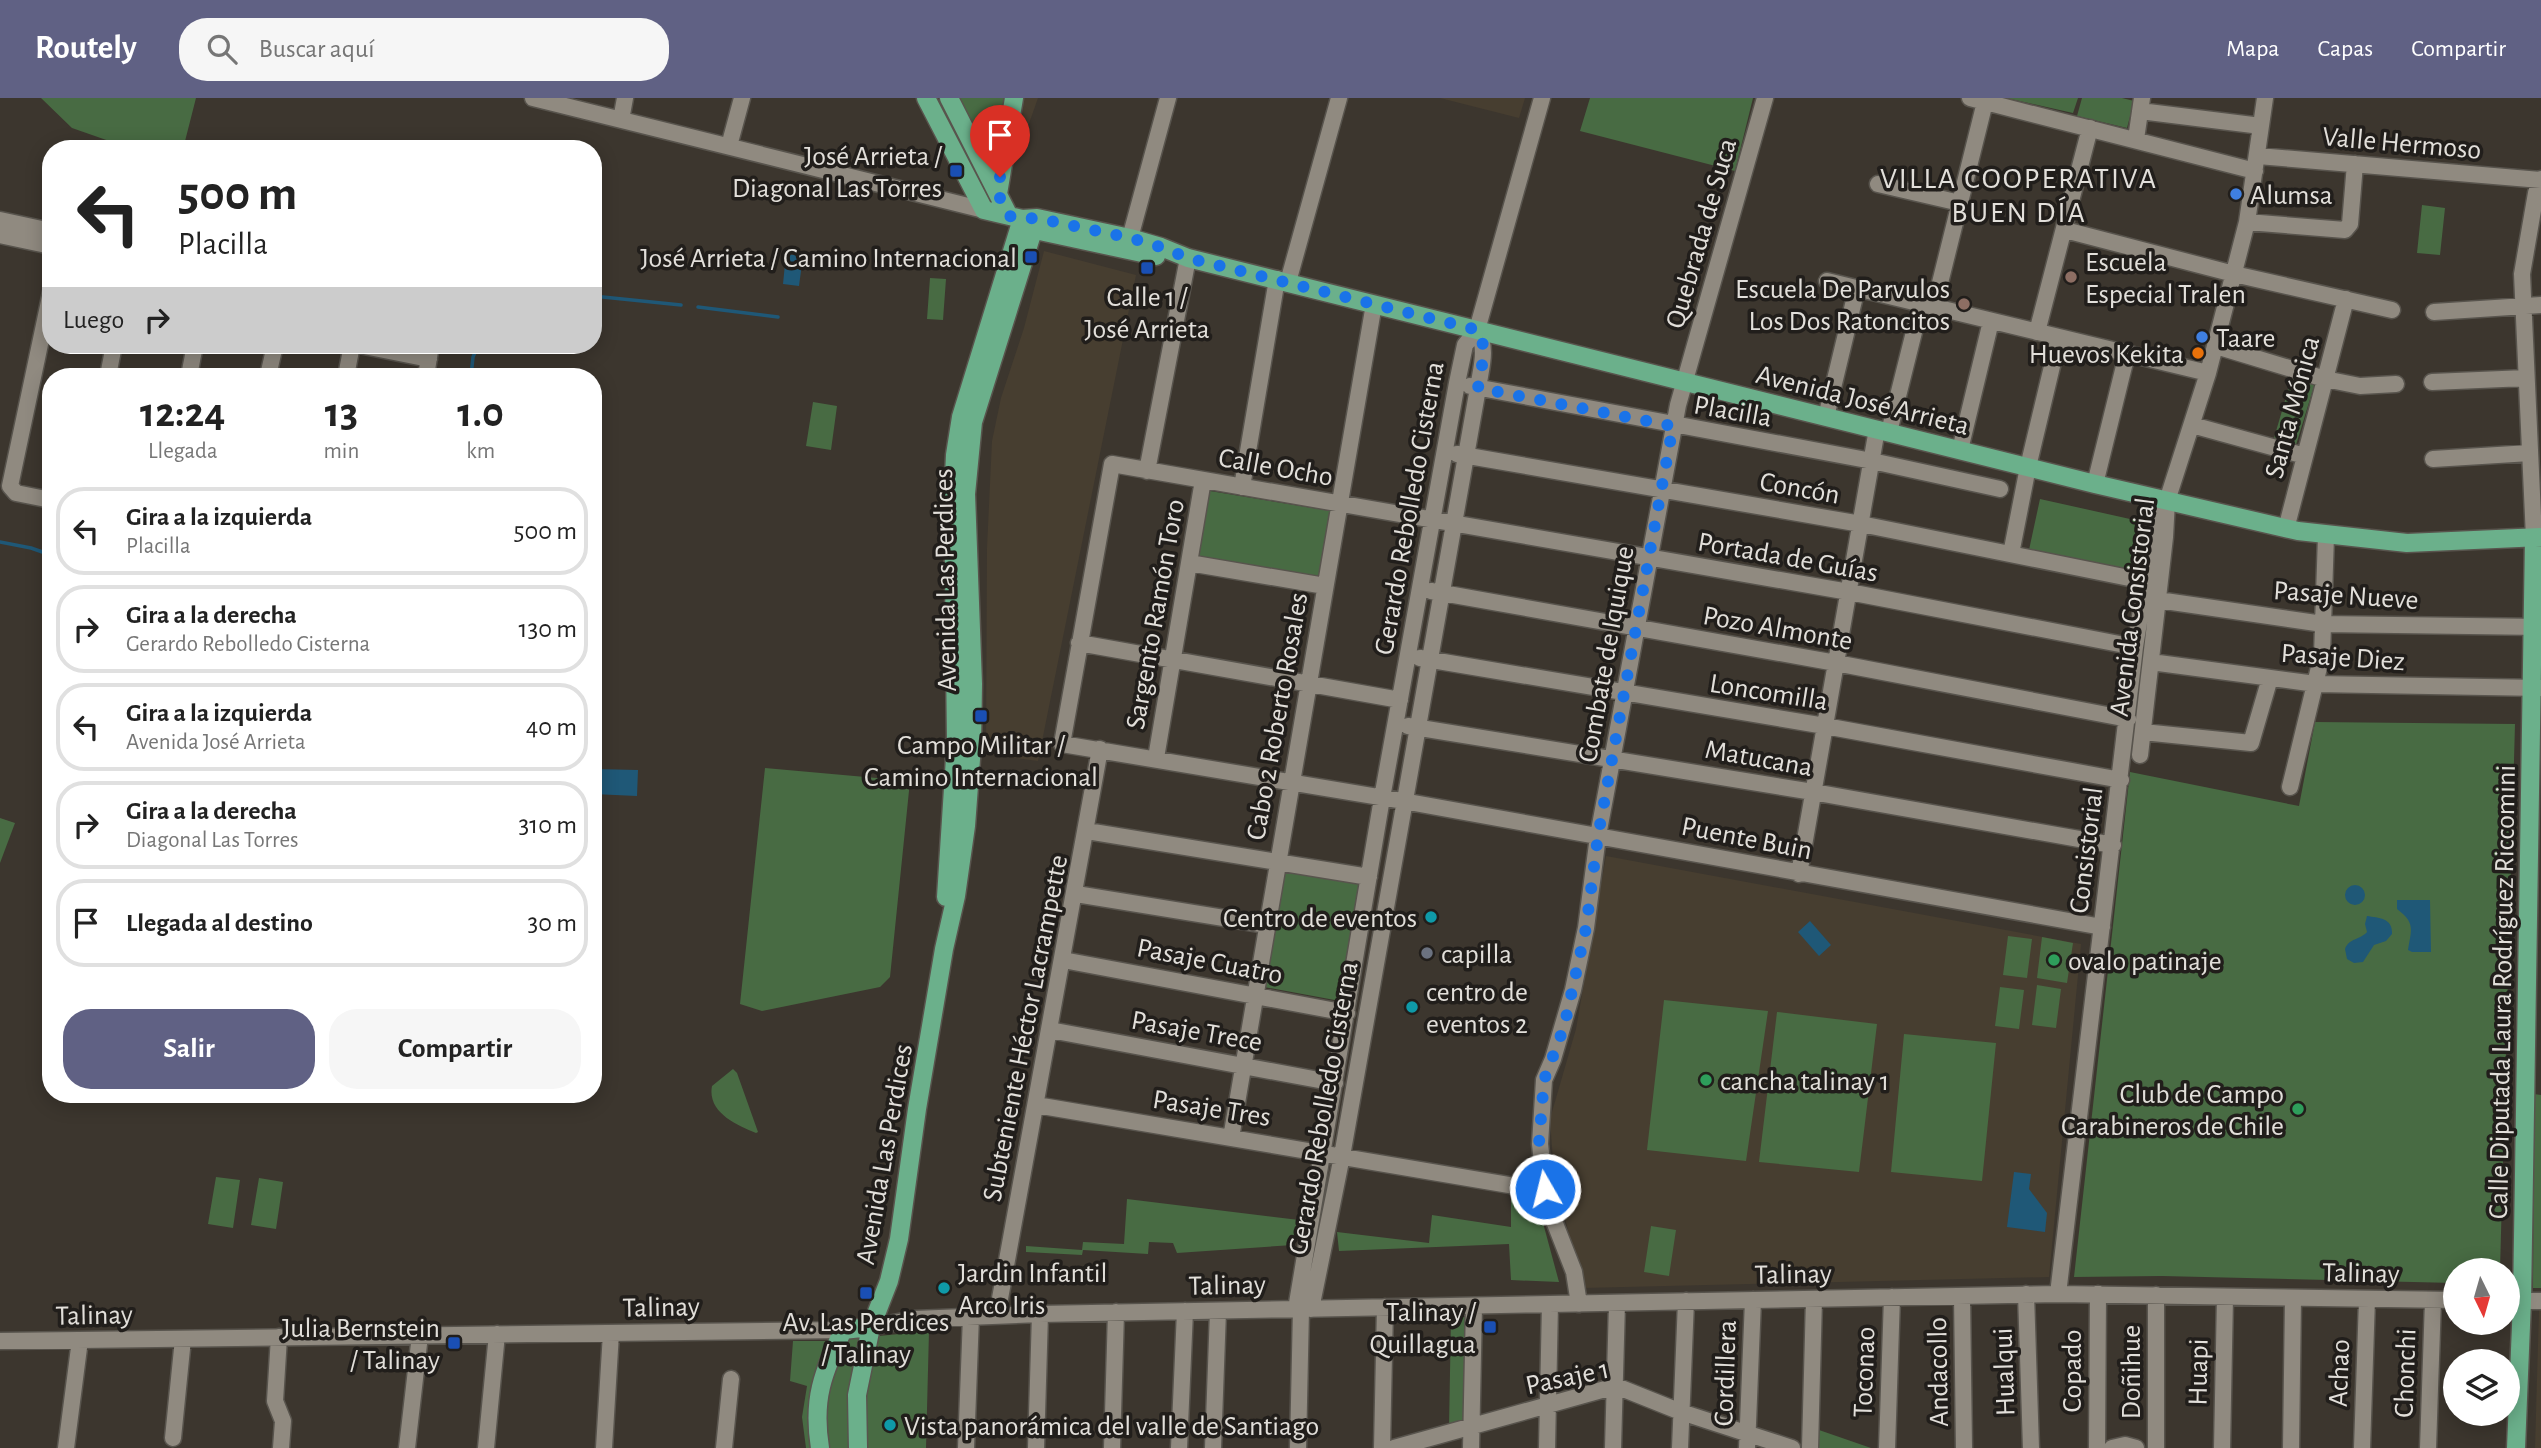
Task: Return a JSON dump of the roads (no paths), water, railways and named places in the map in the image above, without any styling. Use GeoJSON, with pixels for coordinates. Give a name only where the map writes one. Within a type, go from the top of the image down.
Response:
{"type":"FeatureCollection","features":[{"type":"Feature","properties":{"kind":"main road"},"geometry":{"type":"LineString","coordinates":[[926,98],[984,210]]}},
{"type":"Feature","properties":{"kind":"main road"},"geometry":{"type":"LineString","coordinates":[[948,98],[998,194],[1026,220]]}},
{"type":"Feature","properties":{"kind":"main road"},"geometry":{"type":"LineString","coordinates":[[998,194],[1014,98]]}},
{"type":"Feature","properties":{"kind":"main road","name":"Avenida José Arrieta"},"geometry":{"type":"LineString","coordinates":[[984,210],[1148,255],[1184,257]]}},
{"type":"Feature","properties":{"kind":"main road","name":"Avenida José Arrieta"},"geometry":{"type":"LineString","coordinates":[[1026,220],[1130,238],[1184,257],[2286,529],[2326,536],[2424,543],[2538,538]]}},
{"type":"Feature","properties":{"kind":"main road","name":"Avenida Las Perdices"},"geometry":{"type":"LineString","coordinates":[[858,1448],[857,1395],[872,1327],[899,1239],[917,1109],[944,949],[962,862],[972,757],[966,494],[968,456],[973,422],[1026,220]]}},
{"type":"Feature","properties":{"kind":"main road","name":"Calle Diputada Laura Rodríguez Riccomini"},"geometry":{"type":"LineString","coordinates":[[2518,1258],[2533,1057],[2538,538]]}},
{"type":"Feature","properties":{"kind":"main road","name":"Talinay"},"geometry":{"type":"LineString","coordinates":[[844,1330],[872,1327]]}},
{"type":"Feature","properties":{"kind":"main road"},"geometry":{"type":"LineString","coordinates":[[820,1448],[818,1392],[822,1376],[844,1330]]}},
{"type":"Feature","properties":{"kind":"main road","name":"Calle Diputada Laura Rodríguez Riccomini"},"geometry":{"type":"LineString","coordinates":[[2515,1335],[2516,1448]]}},
{"type":"Feature","properties":{"kind":"street","name":"Avenida José Arrieta"},"geometry":{"type":"LineString","coordinates":[[533,98],[984,210]]}},
{"type":"Feature","properties":{"kind":"street"},"geometry":{"type":"LineString","coordinates":[[603,116],[607,98]]}},
{"type":"Feature","properties":{"kind":"street"},"geometry":{"type":"LineString","coordinates":[[621,120],[625,98]]}},
{"type":"Feature","properties":{"kind":"street"},"geometry":{"type":"LineString","coordinates":[[729,146],[743,98]]}},
{"type":"Feature","properties":{"kind":"street"},"geometry":{"type":"LineString","coordinates":[[1130,238],[1168,98]]}},
{"type":"Feature","properties":{"kind":"street"},"geometry":{"type":"LineString","coordinates":[[1242,486],[1283,281],[1339,98]]}},
{"type":"Feature","properties":{"kind":"street"},"geometry":{"type":"LineString","coordinates":[[1478,330],[1542,98]]}},
{"type":"Feature","properties":{"kind":"street","name":"Quebrada de Suca"},"geometry":{"type":"LineString","coordinates":[[1685,382],[1765,98]]}},
{"type":"Feature","properties":{"kind":"street","name":"Avenida Consistorial"},"geometry":{"type":"LineString","coordinates":[[2140,755],[2167,501],[2216,346],[2247,222],[2265,98]]}},
{"type":"Feature","properties":{"kind":"street"},"geometry":{"type":"LineString","coordinates":[[1799,874],[1872,461],[1960,203],[1977,100]]}},
{"type":"Feature","properties":{"kind":"street","name":"Valle Hermoso"},"geometry":{"type":"LineString","coordinates":[[1977,100],[2136,139],[2257,164],[2355,164],[2541,180]]}},
{"type":"Feature","properties":{"kind":"street"},"geometry":{"type":"LineString","coordinates":[[2136,139],[2141,104],[2261,126]]}},
{"type":"Feature","properties":{"kind":"street"},"geometry":{"type":"LineString","coordinates":[[2038,332],[2090,128]]}},
{"type":"Feature","properties":{"kind":"street"},"geometry":{"type":"LineString","coordinates":[[2247,222],[2345,230],[2350,224],[2355,164]]}},
{"type":"Feature","properties":{"kind":"street"},"geometry":{"type":"LineString","coordinates":[[2538,538],[2536,480],[2530,453],[2535,421],[2523,306],[2523,265],[2536,193],[2541,180]]}},
{"type":"Feature","properties":{"kind":"street"},"geometry":{"type":"LineString","coordinates":[[1878,184],[1960,203]]}},
{"type":"Feature","properties":{"kind":"street"},"geometry":{"type":"LineString","coordinates":[[0,220],[42,229]]}},
{"type":"Feature","properties":{"kind":"street"},"geometry":{"type":"LineString","coordinates":[[2065,230],[2234,274],[2392,310]]}},
{"type":"Feature","properties":{"kind":"street"},"geometry":{"type":"LineString","coordinates":[[0,235],[42,244]]}},
{"type":"Feature","properties":{"kind":"street"},"geometry":{"type":"LineString","coordinates":[[1147,471],[1184,257]]}},
{"type":"Feature","properties":{"kind":"street"},"geometry":{"type":"LineString","coordinates":[[1827,281],[2208,373]]}},
{"type":"Feature","properties":{"kind":"street"},"geometry":{"type":"LineString","coordinates":[[1826,417],[1857,288]]}},
{"type":"Feature","properties":{"kind":"street","name":"Santa Mónica"},"geometry":{"type":"LineString","coordinates":[[2286,529],[2346,299]]}},
{"type":"Feature","properties":{"kind":"street","name":"Cabo 2 Roberto Rosales"},"geometry":{"type":"LineString","coordinates":[[1231,1138],[1374,304]]}},
{"type":"Feature","properties":{"kind":"street"},"geometry":{"type":"LineString","coordinates":[[2434,312],[2541,305]]}},
{"type":"Feature","properties":{"kind":"street"},"geometry":{"type":"LineString","coordinates":[[1960,450],[1992,321]]}},
{"type":"Feature","properties":{"kind":"street","name":"Gerardo Rebolledo Cisterna"},"geometry":{"type":"LineString","coordinates":[[1478,330],[1484,350],[1478,388],[1342,1156],[1303,1309],[1323,1152],[1395,724],[1465,345],[1478,330]]}},
{"type":"Feature","properties":{"kind":"street"},"geometry":{"type":"LineString","coordinates":[[42,335],[10,486],[16,493],[42,498]]}},
{"type":"Feature","properties":{"kind":"street"},"geometry":{"type":"LineString","coordinates":[[2011,554],[2028,467],[2059,337]]}},
{"type":"Feature","properties":{"kind":"street"},"geometry":{"type":"LineString","coordinates":[[2216,346],[2325,379],[2360,386],[2396,384]]}},
{"type":"Feature","properties":{"kind":"street"},"geometry":{"type":"LineString","coordinates":[[2095,484],[2127,354]]}},
{"type":"Feature","properties":{"kind":"street"},"geometry":{"type":"LineString","coordinates":[[2432,383],[2531,368]]}},
{"type":"Feature","properties":{"kind":"street","name":"Combate de Iquique"},"geometry":{"type":"LineString","coordinates":[[1579,1304],[1574,1272],[1545,1189],[1539,1143],[1544,1080],[1553,1059],[1573,990],[1586,928],[1598,836],[1673,426],[1685,382]]}},
{"type":"Feature","properties":{"kind":"street","name":"Placilla"},"geometry":{"type":"LineString","coordinates":[[1457,383],[1673,426],[1872,461],[2000,489]]}},
{"type":"Feature","properties":{"kind":"street"},"geometry":{"type":"LineString","coordinates":[[2192,425],[2305,456]]}},
{"type":"Feature","properties":{"kind":"street","name":"Concón"},"geometry":{"type":"LineString","coordinates":[[1445,451],[1861,524],[2144,581]]}},
{"type":"Feature","properties":{"kind":"street"},"geometry":{"type":"LineString","coordinates":[[2433,459],[2530,453]]}},
{"type":"Feature","properties":{"kind":"street","name":"Calle Ocho"},"geometry":{"type":"LineString","coordinates":[[1079,643],[1112,464],[1433,519]]}},
{"type":"Feature","properties":{"kind":"street","name":"Sargento Ramón Toro"},"geometry":{"type":"LineString","coordinates":[[1156,758],[1203,480]]}},
{"type":"Feature","properties":{"kind":"street","name":"Consistorial"},"geometry":{"type":"LineString","coordinates":[[2058,1294],[2144,581],[2157,512],[2167,501]]}},
{"type":"Feature","properties":{"kind":"street","name":"Portada de Guías"},"geometry":{"type":"LineString","coordinates":[[1433,519],[1849,592],[2135,647]]}},
{"type":"Feature","properties":{"kind":"street"},"geometry":{"type":"LineString","coordinates":[[2290,787],[2322,656],[2326,536]]}},
{"type":"Feature","properties":{"kind":"street"},"geometry":{"type":"LineString","coordinates":[[1189,563],[1325,586]]}},
{"type":"Feature","properties":{"kind":"street","name":"Pozo Almonte"},"geometry":{"type":"LineString","coordinates":[[1420,588],[2127,719]]}},
{"type":"Feature","properties":{"kind":"street","name":"Pasaje Nueve"},"geometry":{"type":"LineString","coordinates":[[2158,600],[2323,624],[2537,627]]}},
{"type":"Feature","properties":{"kind":"street"},"geometry":{"type":"LineString","coordinates":[[1079,643],[1400,699]]}},
{"type":"Feature","properties":{"kind":"street","name":"Puente Buin"},"geometry":{"type":"LineString","coordinates":[[1079,643],[1062,744],[1292,781],[2102,927]]}},
{"type":"Feature","properties":{"kind":"street","name":"Loncomilla"},"geometry":{"type":"LineString","coordinates":[[1408,656],[1825,726],[2121,780]]}},
{"type":"Feature","properties":{"kind":"street","name":"Pasaje Diez"},"geometry":{"type":"LineString","coordinates":[[2151,662],[2316,684],[2536,688]]}},
{"type":"Feature","properties":{"kind":"street"},"geometry":{"type":"LineString","coordinates":[[2143,732],[2251,743],[2270,678]]}},
{"type":"Feature","properties":{"kind":"street","name":"Matucana"},"geometry":{"type":"LineString","coordinates":[[1395,724],[1813,792],[2113,845]]}},
{"type":"Feature","properties":{"kind":"street","name":"Subteniente Héctor Lacrampette"},"geometry":{"type":"LineString","coordinates":[[997,1315],[1076,894],[1100,749]]}},
{"type":"Feature","properties":{"kind":"street"},"geometry":{"type":"LineString","coordinates":[[1087,831],[1368,877]]}},
{"type":"Feature","properties":{"kind":"street"},"geometry":{"type":"LineString","coordinates":[[1076,894],[1267,925]]}},
{"type":"Feature","properties":{"kind":"street","name":"Pasaje Cuatro"},"geometry":{"type":"LineString","coordinates":[[1063,960],[1347,1013]]}},
{"type":"Feature","properties":{"kind":"street","name":"Pasaje Trece"},"geometry":{"type":"LineString","coordinates":[[1050,1030],[1335,1083]]}},
{"type":"Feature","properties":{"kind":"street","name":"Pasaje Tres"},"geometry":{"type":"LineString","coordinates":[[1036,1105],[1545,1189]]}},
{"type":"Feature","properties":{"kind":"street","name":"Talinay"},"geometry":{"type":"LineString","coordinates":[[872,1327],[915,1319],[997,1315],[2026,1294],[2443,1300]]}},
{"type":"Feature","properties":{"kind":"street","name":"Hualqui"},"geometry":{"type":"LineString","coordinates":[[2026,1294],[2031,1448]]}},
{"type":"Feature","properties":{"kind":"street","name":"Copado"},"geometry":{"type":"LineString","coordinates":[[2097,1448],[2098,1294]]}},
{"type":"Feature","properties":{"kind":"street","name":"Doñihue"},"geometry":{"type":"LineString","coordinates":[[2156,1295],[2156,1448]]}},
{"type":"Feature","properties":{"kind":"street","name":"Andacollo"},"geometry":{"type":"LineString","coordinates":[[1962,1296],[1964,1448]]}},
{"type":"Feature","properties":{"kind":"street","name":"Toconao"},"geometry":{"type":"LineString","coordinates":[[1887,1448],[1892,1297]]}},
{"type":"Feature","properties":{"kind":"street","name":"Huapi"},"geometry":{"type":"LineString","coordinates":[[2222,1448],[2225,1297]]}},
{"type":"Feature","properties":{"kind":"street"},"geometry":{"type":"LineString","coordinates":[[2291,1448],[2293,1298]]}},
{"type":"Feature","properties":{"kind":"street"},"geometry":{"type":"LineString","coordinates":[[1810,1448],[1814,1299]]}},
{"type":"Feature","properties":{"kind":"street","name":"Achao"},"geometry":{"type":"LineString","coordinates":[[2362,1448],[2367,1299]]}},
{"type":"Feature","properties":{"kind":"street","name":"Cordillera"},"geometry":{"type":"LineString","coordinates":[[1747,1441],[1753,1300]]}},
{"type":"Feature","properties":{"kind":"street","name":"Chonchi"},"geometry":{"type":"LineString","coordinates":[[2428,1448],[2432,1300]]}},
{"type":"Feature","properties":{"kind":"street"},"geometry":{"type":"LineString","coordinates":[[1680,1448],[1686,1301]]}},
{"type":"Feature","properties":{"kind":"street"},"geometry":{"type":"LineString","coordinates":[[2520,1301],[2541,1301]]}},
{"type":"Feature","properties":{"kind":"street"},"geometry":{"type":"LineString","coordinates":[[1613,1448],[1617,1303]]}},
{"type":"Feature","properties":{"kind":"street"},"geometry":{"type":"LineString","coordinates":[[1547,1448],[1550,1304]]}},
{"type":"Feature","properties":{"kind":"street"},"geometry":{"type":"LineString","coordinates":[[1471,1448],[1474,1306]]}},
{"type":"Feature","properties":{"kind":"street"},"geometry":{"type":"LineString","coordinates":[[1382,1448],[1385,1307]]}},
{"type":"Feature","properties":{"kind":"street"},"geometry":{"type":"LineString","coordinates":[[1298,1448],[1303,1309]]}},
{"type":"Feature","properties":{"kind":"street"},"geometry":{"type":"LineString","coordinates":[[1179,1448],[1185,1311]]}},
{"type":"Feature","properties":{"kind":"street"},"geometry":{"type":"LineString","coordinates":[[1213,1448],[1218,1311]]}},
{"type":"Feature","properties":{"kind":"street"},"geometry":{"type":"LineString","coordinates":[[1112,1448],[1116,1312]]}},
{"type":"Feature","properties":{"kind":"street"},"geometry":{"type":"LineString","coordinates":[[1036,1448],[1041,1314]]}},
{"type":"Feature","properties":{"kind":"street"},"geometry":{"type":"LineString","coordinates":[[966,1448],[971,1316]]}},
{"type":"Feature","properties":{"kind":"street","name":"Talinay"},"geometry":{"type":"LineString","coordinates":[[0,1341],[844,1330]]}},
{"type":"Feature","properties":{"kind":"street"},"geometry":{"type":"LineString","coordinates":[[604,1448],[611,1333]]}},
{"type":"Feature","properties":{"kind":"street"},"geometry":{"type":"LineString","coordinates":[[486,1448],[497,1334]]}},
{"type":"Feature","properties":{"kind":"street"},"geometry":{"type":"LineString","coordinates":[[407,1448],[420,1335]]}},
{"type":"Feature","properties":{"kind":"street"},"geometry":{"type":"LineString","coordinates":[[279,1337],[275,1402],[283,1421],[281,1448]]}},
{"type":"Feature","properties":{"kind":"street"},"geometry":{"type":"LineString","coordinates":[[173,1438],[183,1339]]}},
{"type":"Feature","properties":{"kind":"street"},"geometry":{"type":"LineString","coordinates":[[66,1448],[80,1340]]}},
{"type":"Feature","properties":{"kind":"street"},"geometry":{"type":"LineString","coordinates":[[724,1448],[732,1379]]}},
{"type":"Feature","properties":{"kind":"street","name":"Pasaje 1"},"geometry":{"type":"LineString","coordinates":[[1394,1448],[1616,1386],[1747,1441],[1792,1448]]}},
{"type":"Feature","properties":{"kind":"street"},"geometry":{"type":"LineString","coordinates":[[2112,1448],[2125,1445],[2136,1448]]}},
{"type":"Feature","properties":{"kind":"water"},"geometry":{"type":"Polygon","coordinates":[[[786,254],[803,256],[799,286],[783,284],[786,254]]]}},
{"type":"Feature","properties":{"kind":"water"},"geometry":{"type":"Polygon","coordinates":[[[602,769],[638,770],[637,796],[602,794],[602,769]]]}},
{"type":"Feature","properties":{"kind":"water"},"geometry":{"type":"Polygon","coordinates":[[[2351,885],[2359,885],[2365,895],[2359,905],[2351,905],[2345,899],[2345,891],[2351,885]]]}},
{"type":"Feature","properties":{"kind":"water"},"geometry":{"type":"Polygon","coordinates":[[[2397,900],[2430,900],[2431,952],[2408,950],[2411,927],[2407,918],[2397,909],[2397,900]]]}},
{"type":"Feature","properties":{"kind":"water"},"geometry":{"type":"Polygon","coordinates":[[[2367,916],[2388,922],[2392,934],[2386,941],[2374,945],[2363,962],[2354,963],[2347,959],[2345,949],[2349,943],[2367,932],[2367,916]]]}},
{"type":"Feature","properties":{"kind":"water"},"geometry":{"type":"Polygon","coordinates":[[[1810,921],[1831,945],[1819,956],[1798,932],[1810,921]]]}},
{"type":"Feature","properties":{"kind":"water"},"geometry":{"type":"Polygon","coordinates":[[[2014,1172],[2031,1174],[2029,1189],[2047,1213],[2045,1232],[2007,1227],[2014,1172]]]}},
{"type":"Feature","properties":{"kind":"waterway"},"geometry":{"type":"LineString","coordinates":[[602,297],[681,305]]}},
{"type":"Feature","properties":{"kind":"waterway"},"geometry":{"type":"LineString","coordinates":[[698,307],[778,317]]}},
{"type":"Feature","properties":{"kind":"waterway"},"geometry":{"type":"LineString","coordinates":[[472,368],[474,354]]}},
{"type":"Feature","properties":{"kind":"waterway"},"geometry":{"type":"LineString","coordinates":[[0,542],[42,552]]}},
{"type":"Feature","properties":{"kind":"place","name":"José Arrieta / Diagonal Las Torres"},"geometry":{"type":"Point","coordinates":[956,171]}},
{"type":"Feature","properties":{"kind":"place","name":"Alumsa"},"geometry":{"type":"Point","coordinates":[2236,194]}},
{"type":"Feature","properties":{"kind":"place","name":"José Arrieta / Camino Internacional"},"geometry":{"type":"Point","coordinates":[1031,257]}},
{"type":"Feature","properties":{"kind":"place","name":"Calle 1 / José Arrieta"},"geometry":{"type":"Point","coordinates":[1147,268]}},
{"type":"Feature","properties":{"kind":"place","name":"Escuela Especial Tralen"},"geometry":{"type":"Point","coordinates":[2071,277]}},
{"type":"Feature","properties":{"kind":"place","name":"Escuela De Parvulos Los Dos Ratoncitos"},"geometry":{"type":"Point","coordinates":[1964,304]}},
{"type":"Feature","properties":{"kind":"place","name":"Taare"},"geometry":{"type":"Point","coordinates":[2202,337]}},
{"type":"Feature","properties":{"kind":"place","name":"Huevos Kekita"},"geometry":{"type":"Point","coordinates":[2198,353]}},
{"type":"Feature","properties":{"kind":"place","name":"Campo Militar / Camino Internacional"},"geometry":{"type":"Point","coordinates":[981,716]}},
{"type":"Feature","properties":{"kind":"place","name":"Centro de eventos"},"geometry":{"type":"Point","coordinates":[1431,917]}},
{"type":"Feature","properties":{"kind":"place","name":"capilla"},"geometry":{"type":"Point","coordinates":[1427,953]}},
{"type":"Feature","properties":{"kind":"place","name":"ovalo patinaje"},"geometry":{"type":"Point","coordinates":[2054,960]}},
{"type":"Feature","properties":{"kind":"place","name":"centro de eventos 2"},"geometry":{"type":"Point","coordinates":[1412,1007]}},
{"type":"Feature","properties":{"kind":"place","name":"cancha talinay 1"},"geometry":{"type":"Point","coordinates":[1706,1080]}},
{"type":"Feature","properties":{"kind":"place","name":"Club de Campo Carabineros de Chile"},"geometry":{"type":"Point","coordinates":[2298,1109]}},
{"type":"Feature","properties":{"kind":"place","name":"Jardin Infantil Arco Iris"},"geometry":{"type":"Point","coordinates":[944,1288]}},
{"type":"Feature","properties":{"kind":"place","name":"Av. Las Perdices / Talinay"},"geometry":{"type":"Point","coordinates":[866,1293]}},
{"type":"Feature","properties":{"kind":"place","name":"Talinay / Quillagua"},"geometry":{"type":"Point","coordinates":[1490,1327]}},
{"type":"Feature","properties":{"kind":"place","name":"Julia Bernstein / Talinay"},"geometry":{"type":"Point","coordinates":[454,1343]}},
{"type":"Feature","properties":{"kind":"place","name":"Vista panorámica del valle de Santiago"},"geometry":{"type":"Point","coordinates":[890,1425]}},
{"type":"Feature","properties":{"kind":"district","name":"VILLA COOPERATIVA BUEN DÍA"},"geometry":{"type":"Point","coordinates":[2019,195]}}]}
